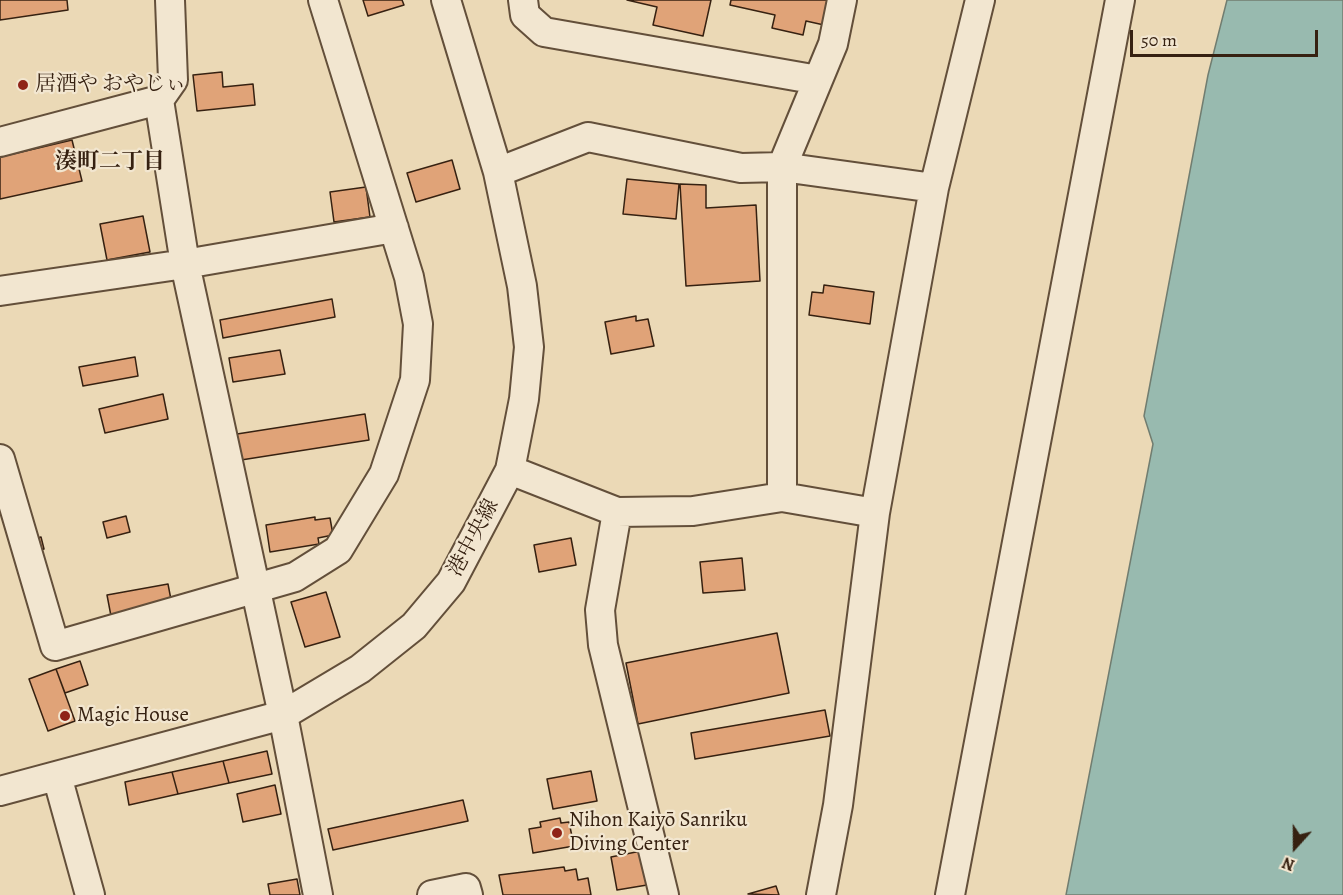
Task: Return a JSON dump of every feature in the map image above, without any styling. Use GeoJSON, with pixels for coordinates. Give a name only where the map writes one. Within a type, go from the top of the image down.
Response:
{"type":"FeatureCollection","features":[{"type":"Feature","properties":{"kind":"street"},"geometry":{"type":"LineString","coordinates":[[0,142],[159,100],[173,80],[170,0]]}},
{"type":"Feature","properties":{"kind":"street"},"geometry":{"type":"LineString","coordinates":[[0,459],[55,646],[295,577],[338,550],[384,474],[397,439],[415,380],[418,324],[409,277],[322,0]]}},
{"type":"Feature","properties":{"kind":"street","name":"港中央線"},"geometry":{"type":"LineString","coordinates":[[0,791],[283,715],[360,669],[414,627],[451,582],[510,470],[524,399],[529,347],[522,286],[498,172],[446,0]]}},
{"type":"Feature","properties":{"kind":"street"},"geometry":{"type":"LineString","coordinates":[[523,0],[525,15],[544,32],[818,80]]}},
{"type":"Feature","properties":{"kind":"street"},"geometry":{"type":"LineString","coordinates":[[782,496],[782,167],[833,44],[842,0]]}},
{"type":"Feature","properties":{"kind":"street"},"geometry":{"type":"LineString","coordinates":[[821,895],[838,805],[876,513],[934,188],[980,0]]}},
{"type":"Feature","properties":{"kind":"street"},"geometry":{"type":"LineString","coordinates":[[950,895],[1120,0]]}},
{"type":"Feature","properties":{"kind":"street"},"geometry":{"type":"LineString","coordinates":[[159,100],[185,264],[283,715],[318,895]]}},
{"type":"Feature","properties":{"kind":"street"},"geometry":{"type":"LineString","coordinates":[[498,172],[588,137],[741,168],[782,167],[934,188]]}},
{"type":"Feature","properties":{"kind":"street"},"geometry":{"type":"LineString","coordinates":[[0,291],[185,264],[394,228]]}},
{"type":"Feature","properties":{"kind":"street"},"geometry":{"type":"LineString","coordinates":[[510,470],[617,512],[693,511],[782,496],[876,513]]}},
{"type":"Feature","properties":{"kind":"street"},"geometry":{"type":"LineString","coordinates":[[617,512],[600,610],[603,645],[664,895]]}},
{"type":"Feature","properties":{"kind":"street"},"geometry":{"type":"LineString","coordinates":[[57,776],[90,895]]}},
{"type":"Feature","properties":{"kind":"street"},"geometry":{"type":"LineString","coordinates":[[432,895],[466,888],[468,895]]}},
{"type":"Feature","properties":{"kind":"water"},"geometry":{"type":"Polygon","coordinates":[[[1227,0],[1343,0],[1343,895],[1066,895],[1153,444],[1144,416],[1208,75],[1227,0]]]}},
{"type":"Feature","properties":{"kind":"building"},"geometry":{"type":"Polygon","coordinates":[[[0,0],[67,0],[68,10],[0,20],[0,0]]]}},
{"type":"Feature","properties":{"kind":"building"},"geometry":{"type":"Polygon","coordinates":[[[363,0],[402,0],[404,5],[368,16],[363,0]]]}},
{"type":"Feature","properties":{"kind":"building"},"geometry":{"type":"Polygon","coordinates":[[[627,0],[711,0],[703,36],[653,25],[657,7],[627,0]]]}},
{"type":"Feature","properties":{"kind":"building"},"geometry":{"type":"Polygon","coordinates":[[[731,0],[830,0],[824,25],[806,21],[803,35],[772,28],[775,15],[730,5],[731,0]]]}},
{"type":"Feature","properties":{"kind":"building"},"geometry":{"type":"Polygon","coordinates":[[[222,72],[223,87],[253,84],[255,105],[197,111],[193,75],[222,72]]]}},
{"type":"Feature","properties":{"kind":"building"},"geometry":{"type":"Polygon","coordinates":[[[72,140],[82,181],[0,199],[0,157],[72,140]]]}},
{"type":"Feature","properties":{"kind":"building"},"geometry":{"type":"Polygon","coordinates":[[[452,160],[460,189],[416,202],[407,173],[452,160]]]}},
{"type":"Feature","properties":{"kind":"building"},"geometry":{"type":"Polygon","coordinates":[[[627,179],[679,184],[676,219],[623,214],[627,179]]]}},
{"type":"Feature","properties":{"kind":"building"},"geometry":{"type":"Polygon","coordinates":[[[680,184],[706,185],[706,208],[756,205],[760,281],[686,286],[680,184]]]}},
{"type":"Feature","properties":{"kind":"building"},"geometry":{"type":"Polygon","coordinates":[[[366,187],[370,217],[334,222],[330,192],[366,187]]]}},
{"type":"Feature","properties":{"kind":"building"},"geometry":{"type":"Polygon","coordinates":[[[143,216],[150,252],[107,260],[100,224],[143,216]]]}},
{"type":"Feature","properties":{"kind":"building"},"geometry":{"type":"Polygon","coordinates":[[[824,285],[874,292],[870,324],[809,315],[812,292],[823,293],[824,285]]]}},
{"type":"Feature","properties":{"kind":"building"},"geometry":{"type":"Polygon","coordinates":[[[332,299],[335,317],[223,338],[220,320],[332,299]]]}},
{"type":"Feature","properties":{"kind":"building"},"geometry":{"type":"Polygon","coordinates":[[[636,316],[636,321],[648,319],[654,346],[611,354],[605,322],[636,316]]]}},
{"type":"Feature","properties":{"kind":"building"},"geometry":{"type":"Polygon","coordinates":[[[280,350],[285,374],[233,382],[229,358],[280,350]]]}},
{"type":"Feature","properties":{"kind":"building"},"geometry":{"type":"Polygon","coordinates":[[[135,357],[138,376],[83,386],[79,367],[135,357]]]}},
{"type":"Feature","properties":{"kind":"building"},"geometry":{"type":"Polygon","coordinates":[[[163,394],[168,419],[105,433],[99,409],[163,394]]]}},
{"type":"Feature","properties":{"kind":"building"},"geometry":{"type":"Polygon","coordinates":[[[365,414],[369,440],[241,460],[237,434],[365,414]]]}},
{"type":"Feature","properties":{"kind":"building"},"geometry":{"type":"Polygon","coordinates":[[[126,516],[130,532],[107,538],[103,522],[126,516]]]}},
{"type":"Feature","properties":{"kind":"building"},"geometry":{"type":"Polygon","coordinates":[[[315,517],[315,520],[330,518],[333,535],[318,538],[319,544],[270,552],[266,525],[315,517]]]}},
{"type":"Feature","properties":{"kind":"building"},"geometry":{"type":"Polygon","coordinates":[[[41,537],[44,549],[33,552],[30,540],[41,537]]]}},
{"type":"Feature","properties":{"kind":"building"},"geometry":{"type":"Polygon","coordinates":[[[571,538],[576,565],[539,572],[534,545],[571,538]]]}},
{"type":"Feature","properties":{"kind":"building"},"geometry":{"type":"Polygon","coordinates":[[[742,558],[745,590],[703,593],[700,562],[742,558]]]}},
{"type":"Feature","properties":{"kind":"building"},"geometry":{"type":"Polygon","coordinates":[[[168,584],[172,605],[111,616],[107,595],[168,584]]]}},
{"type":"Feature","properties":{"kind":"building"},"geometry":{"type":"Polygon","coordinates":[[[326,592],[340,637],[305,647],[291,602],[326,592]]]}},
{"type":"Feature","properties":{"kind":"building"},"geometry":{"type":"Polygon","coordinates":[[[777,633],[789,693],[638,724],[626,663],[777,633]]]}},
{"type":"Feature","properties":{"kind":"building"},"geometry":{"type":"Polygon","coordinates":[[[80,661],[88,685],[65,693],[56,669],[80,661]]]}},
{"type":"Feature","properties":{"kind":"building"},"geometry":{"type":"Polygon","coordinates":[[[56,669],[75,721],[48,731],[29,679],[56,669]]]}},
{"type":"Feature","properties":{"kind":"building"},"geometry":{"type":"Polygon","coordinates":[[[825,710],[830,736],[695,759],[691,733],[825,710]]]}},
{"type":"Feature","properties":{"kind":"building"},"geometry":{"type":"Polygon","coordinates":[[[267,751],[272,774],[229,783],[223,761],[267,751]]]}},
{"type":"Feature","properties":{"kind":"building"},"geometry":{"type":"Polygon","coordinates":[[[223,761],[229,783],[178,794],[172,772],[223,761]]]}},
{"type":"Feature","properties":{"kind":"building"},"geometry":{"type":"Polygon","coordinates":[[[591,771],[597,801],[553,809],[547,779],[591,771]]]}},
{"type":"Feature","properties":{"kind":"building"},"geometry":{"type":"Polygon","coordinates":[[[172,772],[178,794],[129,805],[125,782],[172,772]]]}},
{"type":"Feature","properties":{"kind":"building"},"geometry":{"type":"Polygon","coordinates":[[[275,785],[281,814],[243,822],[237,794],[275,785]]]}},
{"type":"Feature","properties":{"kind":"building"},"geometry":{"type":"Polygon","coordinates":[[[463,800],[468,821],[333,850],[328,829],[463,800]]]}},
{"type":"Feature","properties":{"kind":"building"},"geometry":{"type":"Polygon","coordinates":[[[560,818],[561,823],[569,822],[574,846],[533,853],[529,829],[541,827],[540,822],[560,818]]]}},
{"type":"Feature","properties":{"kind":"building"},"geometry":{"type":"Polygon","coordinates":[[[641,851],[647,885],[617,890],[611,857],[641,851]]]}},
{"type":"Feature","properties":{"kind":"building"},"geometry":{"type":"Polygon","coordinates":[[[564,867],[565,871],[576,869],[578,880],[588,878],[591,895],[503,895],[499,875],[564,867]]]}},
{"type":"Feature","properties":{"kind":"building"},"geometry":{"type":"Polygon","coordinates":[[[297,879],[300,895],[270,895],[268,884],[297,879]]]}},
{"type":"Feature","properties":{"kind":"building"},"geometry":{"type":"Polygon","coordinates":[[[776,886],[779,895],[748,894],[776,886]]]}},
{"type":"Feature","properties":{"kind":"place","name":"居酒や おやじぃ"},"geometry":{"type":"Point","coordinates":[23,85]}},
{"type":"Feature","properties":{"kind":"place","name":"Magic House"},"geometry":{"type":"Point","coordinates":[65,716]}},
{"type":"Feature","properties":{"kind":"place","name":"Nihon Kaiyō Sanriku Diving Center"},"geometry":{"type":"Point","coordinates":[557,833]}},
{"type":"Feature","properties":{"kind":"district","name":"湊町二丁目"},"geometry":{"type":"Point","coordinates":[110,163]}}]}
